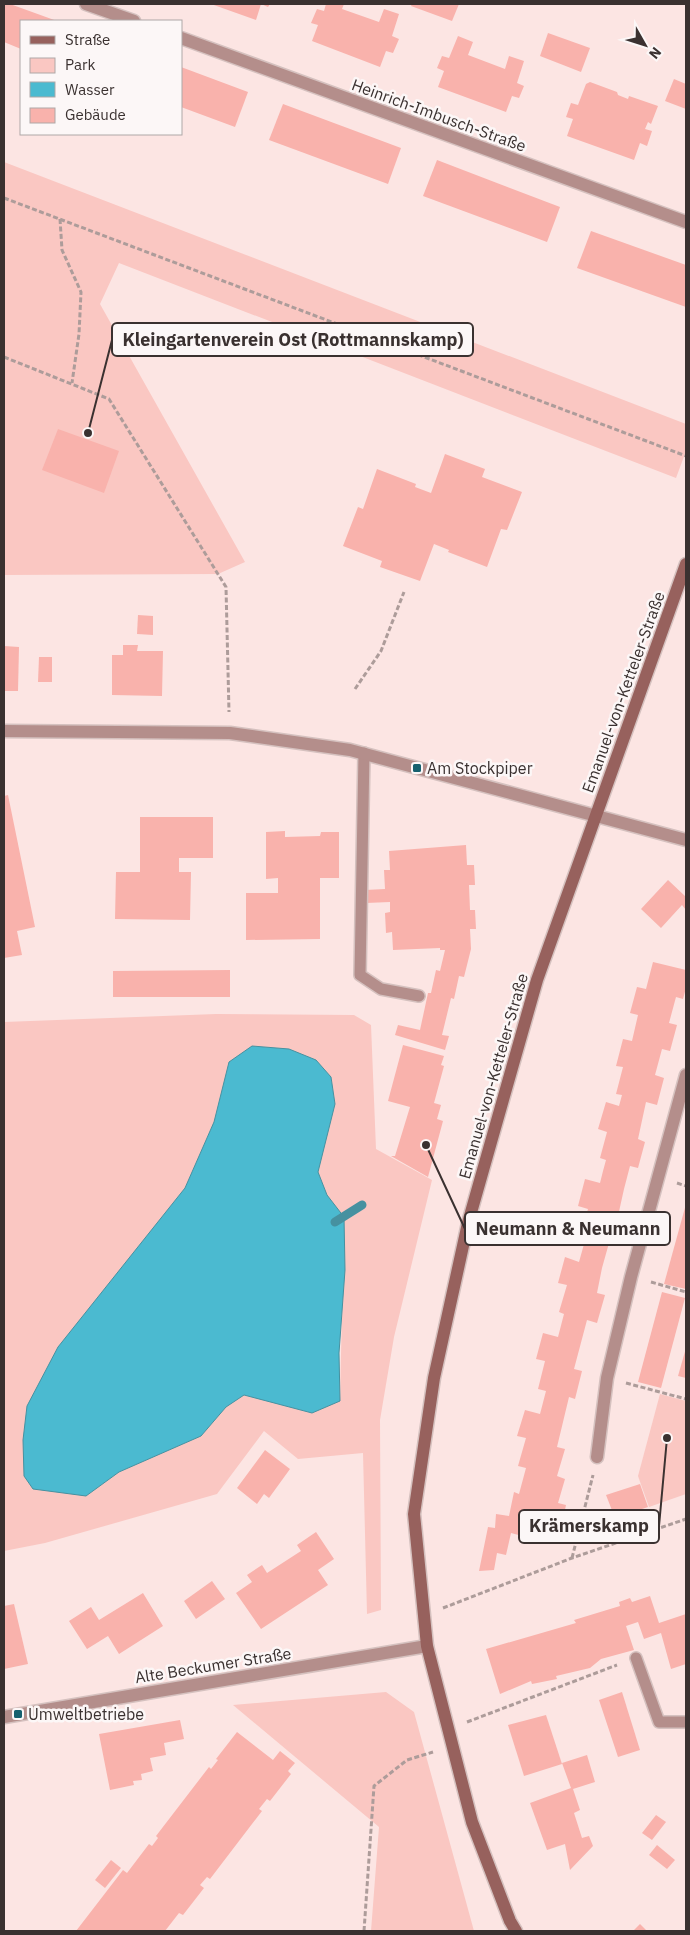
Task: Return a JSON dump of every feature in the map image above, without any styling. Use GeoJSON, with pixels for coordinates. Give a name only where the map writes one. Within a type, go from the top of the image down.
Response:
{"type":"FeatureCollection","features":[{"type":"Feature","properties":{"kind":"main road","name":"Emanuel-von-Ketteler-Straße"},"geometry":{"type":"LineString","coordinates":[[516,1931],[472,1822],[452,1747],[428,1646],[423,1616],[414,1514],[434,1378],[468,1223],[529,1008],[595,816],[686,564]]}},
{"type":"Feature","properties":{"kind":"street"},"geometry":{"type":"LineString","coordinates":[[86,4],[131,20]]}},
{"type":"Feature","properties":{"kind":"street","name":"Heinrich-Imbusch-Straße"},"geometry":{"type":"LineString","coordinates":[[182,38],[686,222]]}},
{"type":"Feature","properties":{"kind":"street"},"geometry":{"type":"LineString","coordinates":[[4,731],[230,733],[364,754],[686,840]]}},
{"type":"Feature","properties":{"kind":"street"},"geometry":{"type":"LineString","coordinates":[[597,1457],[607,1378],[631,1277],[686,1075]]}},
{"type":"Feature","properties":{"kind":"street","name":"Alte Beckumer Straße"},"geometry":{"type":"LineString","coordinates":[[4,1717],[428,1646]]}},
{"type":"Feature","properties":{"kind":"lane"},"geometry":{"type":"LineString","coordinates":[[364,754],[360,975],[382,989],[418,996]]}},
{"type":"Feature","properties":{"kind":"lane"},"geometry":{"type":"LineString","coordinates":[[636,1658],[659,1722],[686,1722]]}},
{"type":"Feature","properties":{"kind":"path"},"geometry":{"type":"LineString","coordinates":[[4,198],[686,456]]}},
{"type":"Feature","properties":{"kind":"path"},"geometry":{"type":"LineString","coordinates":[[60,219],[62,250],[81,292],[79,334],[72,384]]}},
{"type":"Feature","properties":{"kind":"path"},"geometry":{"type":"LineString","coordinates":[[4,357],[109,399],[226,587],[230,733]]}},
{"type":"Feature","properties":{"kind":"path"},"geometry":{"type":"LineString","coordinates":[[355,689],[381,651],[404,592]]}},
{"type":"Feature","properties":{"kind":"path"},"geometry":{"type":"LineString","coordinates":[[631,1277],[686,1292]]}},
{"type":"Feature","properties":{"kind":"path"},"geometry":{"type":"LineString","coordinates":[[607,1378],[686,1399]]}},
{"type":"Feature","properties":{"kind":"path"},"geometry":{"type":"LineString","coordinates":[[572,1558],[597,1457]]}},
{"type":"Feature","properties":{"kind":"path"},"geometry":{"type":"LineString","coordinates":[[423,1616],[572,1558],[686,1519]]}},
{"type":"Feature","properties":{"kind":"path"},"geometry":{"type":"LineString","coordinates":[[448,1729],[636,1658]]}},
{"type":"Feature","properties":{"kind":"path"},"geometry":{"type":"LineString","coordinates":[[364,1931],[374,1786],[407,1760],[452,1747]]}},
{"type":"Feature","properties":{"kind":"green space"},"geometry":{"type":"Polygon","coordinates":[[[4,162],[686,424],[686,451],[676,478],[119,263],[100,304],[245,562],[218,574],[4,575],[4,162]]]}},
{"type":"Feature","properties":{"kind":"green space"},"geometry":{"type":"Polygon","coordinates":[[[216,1014],[354,1015],[371,1025],[376,1149],[432,1180],[394,1337],[380,1420],[381,1610],[367,1614],[363,1453],[298,1459],[264,1431],[217,1494],[45,1543],[4,1551],[4,1022],[216,1014]],[[316,1060],[229,1062],[214,1122],[185,1188],[124,1266],[86,1496],[119,1472],[201,1436],[226,1407],[244,1395],[312,1413],[340,1400],[344,1217],[327,1195],[318,1172],[335,1104],[331,1077],[316,1060]]]}},
{"type":"Feature","properties":{"kind":"green space"},"geometry":{"type":"Polygon","coordinates":[[[660,1394],[686,1401],[686,1494],[649,1507],[638,1476],[660,1394]]]}},
{"type":"Feature","properties":{"kind":"green space"},"geometry":{"type":"Polygon","coordinates":[[[386,1692],[414,1712],[474,1931],[371,1931],[379,1827],[233,1705],[386,1692]]]}},
{"type":"Feature","properties":{"kind":"water"},"geometry":{"type":"Polygon","coordinates":[[[252,1046],[289,1049],[316,1060],[331,1077],[335,1104],[318,1172],[327,1195],[344,1217],[345,1270],[339,1353],[340,1401],[312,1413],[244,1395],[226,1407],[201,1436],[119,1472],[86,1496],[33,1489],[24,1476],[23,1440],[27,1406],[58,1347],[185,1188],[214,1122],[229,1062],[252,1046]]]}},
{"type":"Feature","properties":{"kind":"building"},"geometry":{"type":"Polygon","coordinates":[[[4,4],[10,4],[54,20],[20,20],[20,49],[4,42],[4,4]]]}},
{"type":"Feature","properties":{"kind":"building"},"geometry":{"type":"Polygon","coordinates":[[[211,4],[261,4],[256,20],[211,4]]]}},
{"type":"Feature","properties":{"kind":"building"},"geometry":{"type":"Polygon","coordinates":[[[326,4],[344,4],[342,9],[379,22],[384,9],[399,14],[392,36],[399,39],[393,53],[386,51],[380,67],[312,41],[318,25],[311,23],[317,9],[324,11],[326,4]]]}},
{"type":"Feature","properties":{"kind":"building"},"geometry":{"type":"Polygon","coordinates":[[[412,4],[459,4],[452,21],[411,6],[412,4]]]}},
{"type":"Feature","properties":{"kind":"building"},"geometry":{"type":"Polygon","coordinates":[[[548,33],[590,48],[581,72],[540,56],[548,33]]]}},
{"type":"Feature","properties":{"kind":"building"},"geometry":{"type":"Polygon","coordinates":[[[458,36],[473,42],[468,55],[505,69],[509,56],[524,61],[517,83],[524,86],[519,98],[512,96],[506,112],[438,87],[444,71],[437,68],[442,56],[449,58],[458,36]]]}},
{"type":"Feature","properties":{"kind":"building"},"geometry":{"type":"Polygon","coordinates":[[[182,67],[248,92],[235,127],[182,107],[182,67]]]}},
{"type":"Feature","properties":{"kind":"building"},"geometry":{"type":"Polygon","coordinates":[[[674,79],[686,84],[686,109],[665,101],[674,79]]]}},
{"type":"Feature","properties":{"kind":"building"},"geometry":{"type":"Polygon","coordinates":[[[590,82],[617,92],[618,95],[628,99],[629,96],[658,106],[651,124],[648,122],[645,129],[652,131],[647,146],[640,143],[634,160],[567,136],[573,119],[566,117],[571,103],[578,105],[586,84],[590,82]]]}},
{"type":"Feature","properties":{"kind":"building"},"geometry":{"type":"Polygon","coordinates":[[[283,104],[401,148],[388,184],[269,140],[283,104]]]}},
{"type":"Feature","properties":{"kind":"building"},"geometry":{"type":"Polygon","coordinates":[[[437,160],[560,207],[547,242],[423,196],[437,160]]]}},
{"type":"Feature","properties":{"kind":"building"},"geometry":{"type":"Polygon","coordinates":[[[591,231],[686,265],[686,307],[577,268],[591,231]]]}},
{"type":"Feature","properties":{"kind":"building"},"geometry":{"type":"Polygon","coordinates":[[[58,429],[119,451],[104,493],[42,470],[58,429]]]}},
{"type":"Feature","properties":{"kind":"building"},"geometry":{"type":"Polygon","coordinates":[[[445,454],[485,469],[482,477],[522,492],[507,530],[501,529],[487,567],[448,552],[449,550],[434,544],[420,581],[380,567],[382,561],[343,546],[358,507],[363,509],[377,469],[416,484],[415,487],[431,493],[445,454]]]}},
{"type":"Feature","properties":{"kind":"building"},"geometry":{"type":"Polygon","coordinates":[[[138,615],[153,616],[153,635],[137,634],[138,615]]]}},
{"type":"Feature","properties":{"kind":"building"},"geometry":{"type":"Polygon","coordinates":[[[123,645],[138,645],[137,651],[163,651],[162,696],[112,695],[112,655],[123,655],[123,645]]]}},
{"type":"Feature","properties":{"kind":"building"},"geometry":{"type":"Polygon","coordinates":[[[4,646],[19,647],[18,691],[4,691],[4,646]]]}},
{"type":"Feature","properties":{"kind":"building"},"geometry":{"type":"Polygon","coordinates":[[[39,657],[52,657],[52,682],[38,682],[39,657]]]}},
{"type":"Feature","properties":{"kind":"building"},"geometry":{"type":"Polygon","coordinates":[[[8,795],[35,927],[17,931],[22,955],[4,958],[4,796],[8,795]]]}},
{"type":"Feature","properties":{"kind":"building"},"geometry":{"type":"Polygon","coordinates":[[[140,817],[213,817],[213,858],[179,858],[179,872],[191,872],[190,920],[115,919],[116,872],[140,872],[140,817]]]}},
{"type":"Feature","properties":{"kind":"building"},"geometry":{"type":"Polygon","coordinates":[[[285,831],[285,837],[320,836],[321,832],[339,832],[339,878],[320,878],[320,939],[246,940],[246,893],[278,893],[278,878],[266,879],[266,832],[285,831]]]}},
{"type":"Feature","properties":{"kind":"building"},"geometry":{"type":"Polygon","coordinates":[[[466,845],[467,865],[474,865],[475,885],[469,885],[470,910],[475,910],[476,929],[470,929],[471,949],[464,977],[459,976],[454,999],[451,998],[442,1035],[449,1036],[445,1050],[395,1035],[398,1025],[420,1030],[428,993],[431,993],[436,970],[440,971],[445,950],[440,950],[440,948],[393,950],[392,932],[386,933],[385,913],[390,912],[390,902],[366,903],[365,890],[385,889],[384,870],[390,870],[389,851],[466,845]]]}},
{"type":"Feature","properties":{"kind":"building"},"geometry":{"type":"Polygon","coordinates":[[[668,880],[686,897],[686,910],[682,905],[661,928],[641,909],[668,880]]]}},
{"type":"Feature","properties":{"kind":"building"},"geometry":{"type":"Polygon","coordinates":[[[653,962],[686,970],[686,988],[683,999],[676,997],[669,1023],[677,1025],[670,1051],[662,1049],[655,1075],[664,1078],[657,1105],[646,1102],[638,1139],[645,1142],[638,1168],[630,1166],[624,1189],[618,1216],[626,1218],[618,1246],[609,1243],[602,1268],[597,1293],[605,1295],[597,1323],[587,1320],[574,1369],[582,1371],[575,1399],[569,1397],[557,1447],[565,1449],[557,1476],[565,1479],[558,1503],[566,1505],[560,1533],[529,1525],[526,1537],[511,1533],[506,1555],[497,1553],[494,1570],[479,1571],[488,1527],[495,1528],[496,1514],[509,1516],[514,1492],[519,1494],[526,1468],[518,1466],[526,1438],[517,1436],[525,1410],[540,1414],[546,1391],[538,1389],[545,1361],[536,1359],[543,1333],[558,1337],[564,1314],[559,1312],[567,1285],[558,1283],[565,1257],[579,1262],[586,1237],[580,1236],[588,1209],[578,1206],[585,1179],[600,1183],[606,1160],[600,1158],[607,1132],[598,1129],[606,1102],[619,1106],[622,1095],[616,1094],[623,1067],[616,1066],[623,1039],[632,1041],[638,1015],[630,1013],[637,987],[646,989],[653,962]]]}},
{"type":"Feature","properties":{"kind":"building"},"geometry":{"type":"Polygon","coordinates":[[[230,970],[230,997],[113,997],[113,971],[230,970]]]}},
{"type":"Feature","properties":{"kind":"building"},"geometry":{"type":"Polygon","coordinates":[[[403,1045],[444,1056],[441,1065],[444,1066],[434,1103],[441,1105],[437,1119],[443,1121],[428,1177],[391,1156],[395,1156],[410,1107],[388,1101],[403,1045]]]}},
{"type":"Feature","properties":{"kind":"building"},"geometry":{"type":"Polygon","coordinates":[[[686,1204],[686,1289],[664,1284],[686,1204]]]}},
{"type":"Feature","properties":{"kind":"building"},"geometry":{"type":"Polygon","coordinates":[[[662,1292],[685,1298],[661,1388],[638,1382],[662,1292]]]}},
{"type":"Feature","properties":{"kind":"building"},"geometry":{"type":"Polygon","coordinates":[[[686,1348],[686,1378],[678,1376],[686,1348]]]}},
{"type":"Feature","properties":{"kind":"building"},"geometry":{"type":"Polygon","coordinates":[[[265,1450],[290,1469],[269,1498],[264,1494],[257,1504],[237,1488],[265,1450]]]}},
{"type":"Feature","properties":{"kind":"building"},"geometry":{"type":"Polygon","coordinates":[[[640,1484],[648,1507],[615,1518],[606,1495],[640,1484]]]}},
{"type":"Feature","properties":{"kind":"building"},"geometry":{"type":"Polygon","coordinates":[[[316,1532],[334,1559],[318,1570],[328,1585],[261,1629],[236,1593],[252,1582],[247,1575],[262,1565],[267,1573],[301,1551],[297,1545],[316,1532]]]}},
{"type":"Feature","properties":{"kind":"building"},"geometry":{"type":"Polygon","coordinates":[[[212,1581],[225,1599],[196,1619],[184,1601],[212,1581]]]}},
{"type":"Feature","properties":{"kind":"building"},"geometry":{"type":"Polygon","coordinates":[[[143,1593],[163,1626],[119,1654],[108,1636],[87,1649],[69,1621],[91,1607],[99,1620],[143,1593]]]}},
{"type":"Feature","properties":{"kind":"building"},"geometry":{"type":"Polygon","coordinates":[[[650,1596],[659,1623],[686,1614],[686,1664],[671,1669],[661,1633],[644,1639],[638,1622],[626,1626],[634,1650],[601,1659],[590,1668],[556,1676],[557,1679],[532,1684],[531,1681],[500,1694],[486,1649],[576,1623],[574,1620],[620,1606],[619,1602],[630,1598],[632,1602],[650,1596]]]}},
{"type":"Feature","properties":{"kind":"building"},"geometry":{"type":"Polygon","coordinates":[[[14,1604],[28,1664],[4,1669],[4,1606],[14,1604]]]}},
{"type":"Feature","properties":{"kind":"building"},"geometry":{"type":"Polygon","coordinates":[[[622,1692],[640,1750],[618,1757],[599,1700],[622,1692]]]}},
{"type":"Feature","properties":{"kind":"building"},"geometry":{"type":"Polygon","coordinates":[[[546,1715],[562,1764],[524,1776],[508,1725],[546,1715]]]}},
{"type":"Feature","properties":{"kind":"building"},"geometry":{"type":"Polygon","coordinates":[[[180,1720],[184,1739],[164,1743],[166,1755],[150,1758],[153,1771],[141,1774],[142,1780],[133,1781],[134,1785],[110,1790],[99,1734],[180,1720]]]}},
{"type":"Feature","properties":{"kind":"building"},"geometry":{"type":"Polygon","coordinates":[[[237,1732],[273,1760],[280,1751],[295,1763],[288,1771],[291,1774],[270,1801],[267,1799],[259,1809],[262,1811],[210,1879],[207,1877],[200,1885],[204,1888],[183,1915],[179,1913],[165,1931],[76,1931],[123,1870],[127,1873],[149,1844],[152,1846],[158,1838],[156,1836],[209,1767],[211,1769],[218,1760],[216,1759],[237,1732]]]}},
{"type":"Feature","properties":{"kind":"building"},"geometry":{"type":"Polygon","coordinates":[[[587,1755],[595,1782],[573,1789],[580,1810],[574,1813],[582,1838],[589,1836],[593,1846],[570,1870],[565,1844],[547,1850],[530,1803],[571,1788],[562,1763],[587,1755]]]}},
{"type":"Feature","properties":{"kind":"building"},"geometry":{"type":"Polygon","coordinates":[[[656,1815],[666,1822],[652,1840],[642,1833],[656,1815]]]}},
{"type":"Feature","properties":{"kind":"building"},"geometry":{"type":"Polygon","coordinates":[[[657,1845],[675,1860],[667,1869],[649,1855],[657,1845]]]}},
{"type":"Feature","properties":{"kind":"building"},"geometry":{"type":"Polygon","coordinates":[[[111,1860],[121,1868],[105,1888],[95,1880],[111,1860]]]}},
{"type":"Feature","properties":{"kind":"building"},"geometry":{"type":"Polygon","coordinates":[[[640,1924],[647,1931],[633,1931],[640,1924]]]}},
{"type":"Feature","properties":{"kind":"waterway"},"geometry":{"type":"LineString","coordinates":[[335,1222],[362,1205]]}},
{"type":"Feature","properties":{"kind":"place","name":"Kleingartenverein Ost (Rottmannskamp)"},"geometry":{"type":"Point","coordinates":[88,433]}},
{"type":"Feature","properties":{"kind":"place","name":"Am Stockpiper"},"geometry":{"type":"Point","coordinates":[417,768]}},
{"type":"Feature","properties":{"kind":"place","name":"Neumann & Neumann"},"geometry":{"type":"Point","coordinates":[426,1145]}},
{"type":"Feature","properties":{"kind":"place","name":"Krämerskamp"},"geometry":{"type":"Point","coordinates":[667,1438]}},
{"type":"Feature","properties":{"kind":"place","name":"Umweltbetriebe"},"geometry":{"type":"Point","coordinates":[18,1714]}}]}
